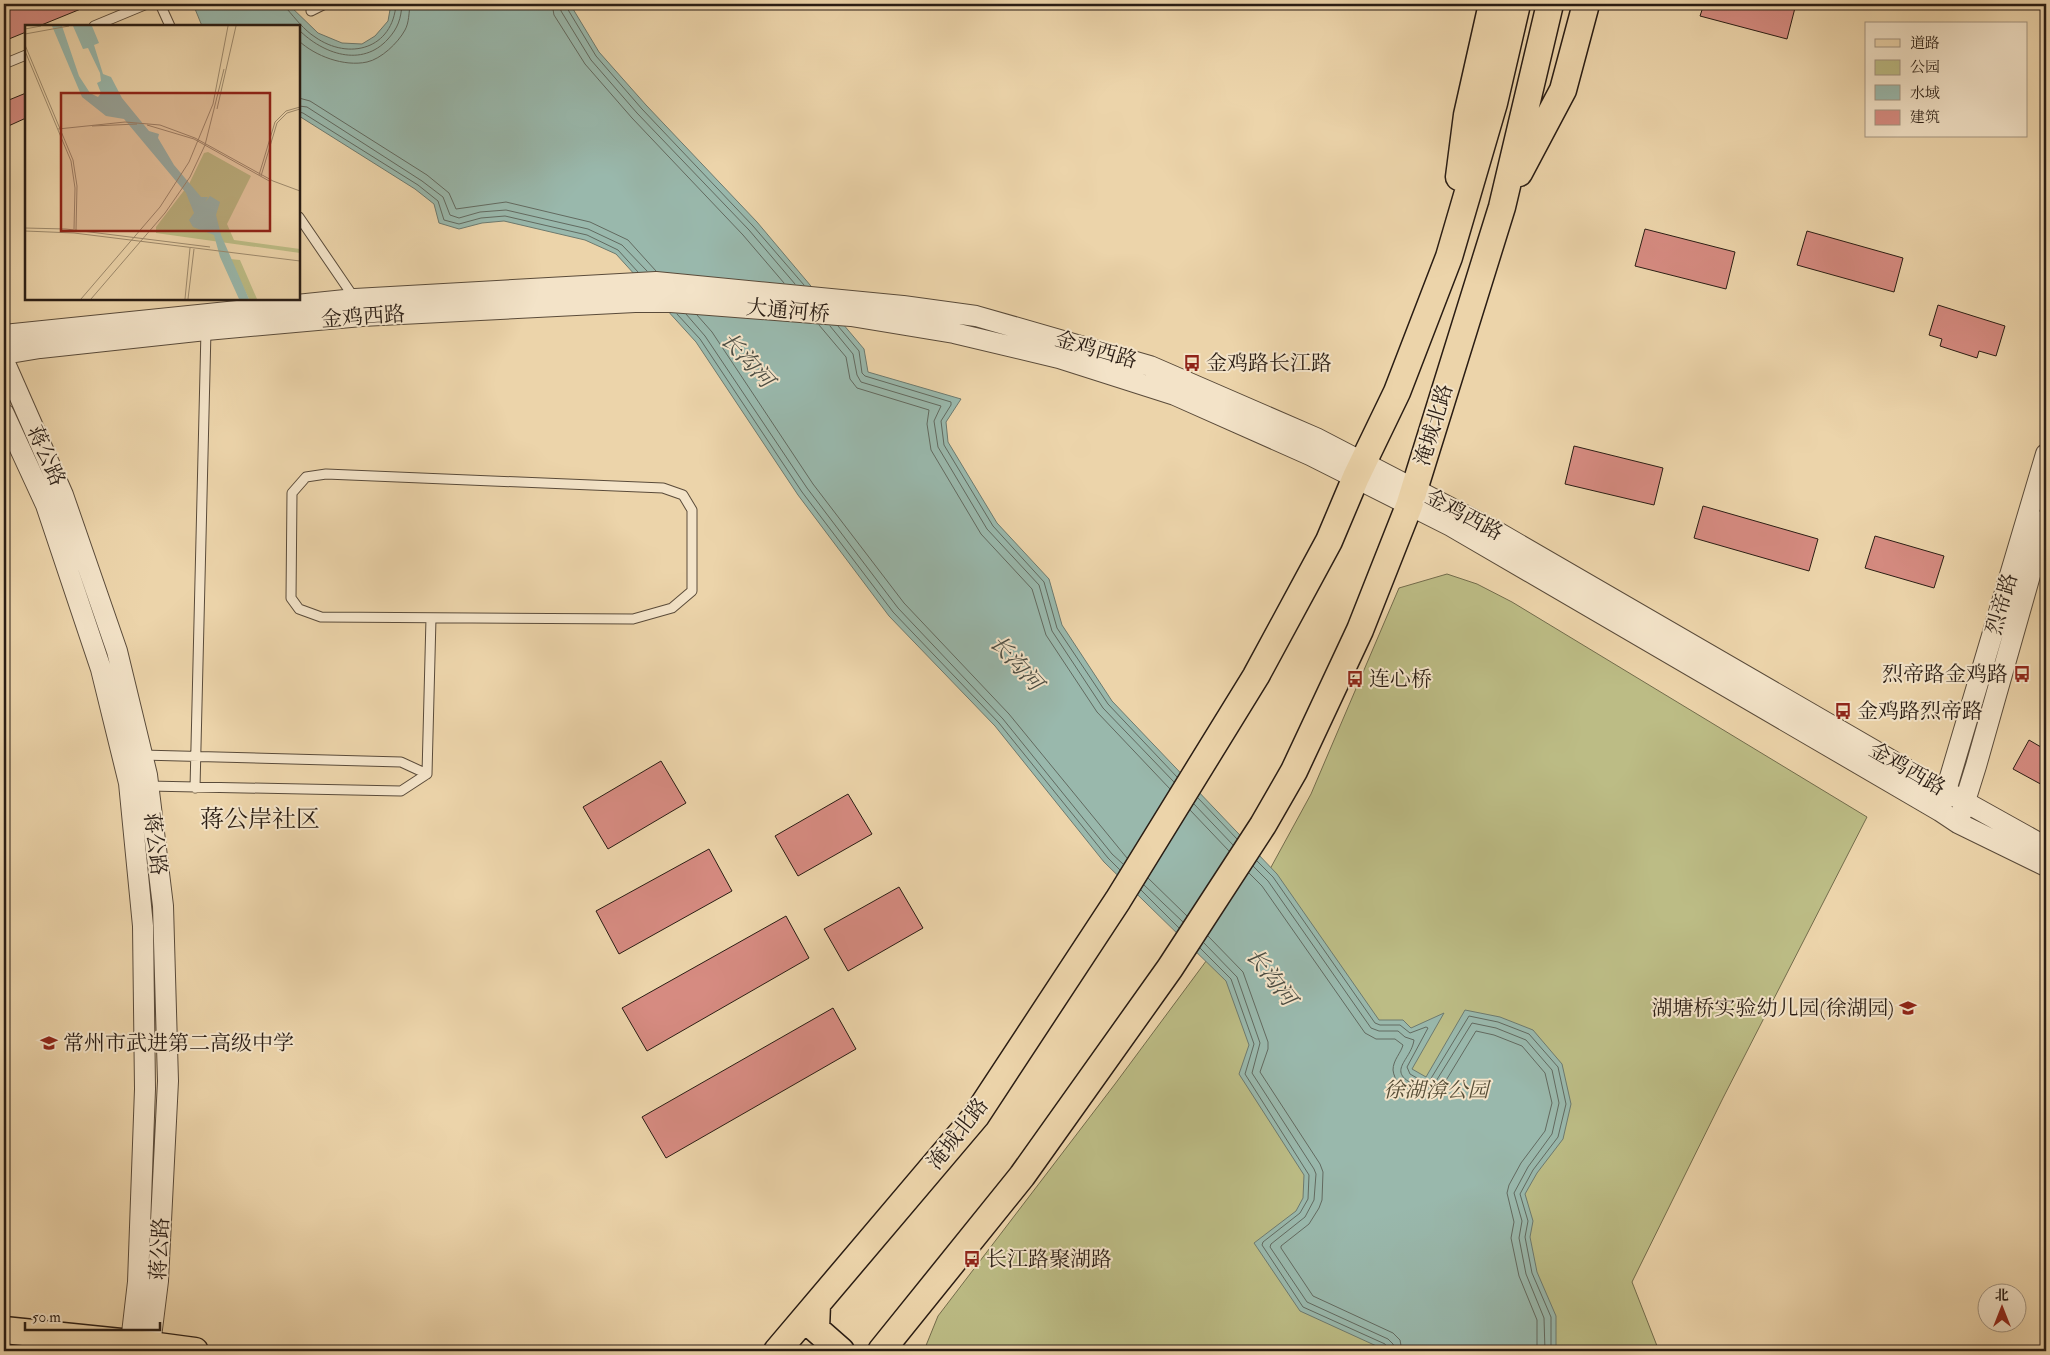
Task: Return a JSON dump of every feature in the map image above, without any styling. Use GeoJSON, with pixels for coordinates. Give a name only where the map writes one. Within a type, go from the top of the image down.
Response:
{"type":"FeatureCollection","features":[{"type":"Feature","properties":{"kind":"main road"},"geometry":{"type":"LineString","coordinates":[[1448,257],[1467,115],[1492,4]]}},
{"type":"Feature","properties":{"kind":"main road","name":"淹城北路"},"geometry":{"type":"LineString","coordinates":[[777,1351],[976,1116],[1118,900],[1256,676],[1329,541],[1397,392],[1448,257],[1494,103],[1517,4]]}},
{"type":"Feature","properties":{"kind":"main road","name":"淹城北路"},"geometry":{"type":"LineString","coordinates":[[881,1351],[1022,1176],[1170,968],[1263,826],[1294,770],[1360,630],[1412,498],[1502,207],[1550,4]]}},
{"type":"Feature","properties":{"kind":"main road"},"geometry":{"type":"LineString","coordinates":[[1502,207],[1563,90],[1586,4]]}},
{"type":"Feature","properties":{"kind":"main road"},"geometry":{"type":"LineString","coordinates":[[817,1304],[816,1329],[841,1351]]}},
{"type":"Feature","properties":{"kind":"main road"},"geometry":{"type":"LineString","coordinates":[[4,1330],[140,1347],[195,1351]]}},
{"type":"Feature","properties":{"kind":"street","name":"金鸡西路"},"geometry":{"type":"LineString","coordinates":[[4,354],[355,300],[625,282]]}},
{"type":"Feature","properties":{"kind":"street","name":"大通河桥"},"geometry":{"type":"LineString","coordinates":[[625,282],[656,282],[837,300]]}},
{"type":"Feature","properties":{"kind":"street","name":"金鸡西路"},"geometry":{"type":"LineString","coordinates":[[837,300],[903,306],[976,316],[1150,366],[1316,438],[1360,470],[1412,498],[1499,533],[2046,847]]}},
{"type":"Feature","properties":{"kind":"street","name":"金鸡西路"},"geometry":{"type":"LineString","coordinates":[[4,335],[206,322],[634,302]]}},
{"type":"Feature","properties":{"kind":"street","name":"大通河桥"},"geometry":{"type":"LineString","coordinates":[[634,302],[700,304],[851,316]]}},
{"type":"Feature","properties":{"kind":"street","name":"金鸡西路"},"geometry":{"type":"LineString","coordinates":[[851,316],[954,333],[1077,364],[1175,395],[1310,455],[1360,470]]}},
{"type":"Feature","properties":{"kind":"street","name":"蒋公路"},"geometry":{"type":"LineString","coordinates":[[4,361],[63,495],[117,651],[148,786],[163,906],[168,1081],[158,1281],[140,1347]]}},
{"type":"Feature","properties":{"kind":"street","name":"蒋公路"},"geometry":{"type":"LineString","coordinates":[[4,414],[46,506],[101,669],[129,783],[143,926],[145,1089],[138,1282],[140,1347]]}},
{"type":"Feature","properties":{"kind":"street","name":"烈帝路"},"geometry":{"type":"LineString","coordinates":[[1940,811],[2046,454]]}},
{"type":"Feature","properties":{"kind":"street","name":"金鸡西路"},"geometry":{"type":"LineString","coordinates":[[1412,498],[1451,526],[1958,823],[2046,866]]}},
{"type":"Feature","properties":{"kind":"street","name":"烈帝路"},"geometry":{"type":"LineString","coordinates":[[1958,823],[2046,520]]}},
{"type":"Feature","properties":{"kind":"lane"},"geometry":{"type":"LineString","coordinates":[[96,25],[148,4]]}},
{"type":"Feature","properties":{"kind":"lane"},"geometry":{"type":"LineString","coordinates":[[160,4],[170,25]]}},
{"type":"Feature","properties":{"kind":"lane"},"geometry":{"type":"LineString","coordinates":[[311,11],[325,4]]}},
{"type":"Feature","properties":{"kind":"lane"},"geometry":{"type":"LineString","coordinates":[[4,64],[25,55]]}},
{"type":"Feature","properties":{"kind":"lane"},"geometry":{"type":"LineString","coordinates":[[300,218],[355,300]]}},
{"type":"Feature","properties":{"kind":"lane"},"geometry":{"type":"LineString","coordinates":[[195,788],[206,322]]}},
{"type":"Feature","properties":{"kind":"lane"},"geometry":{"type":"LineString","coordinates":[[326,474],[663,488],[683,495],[692,510],[692,591],[672,608],[633,619],[431,618],[321,617],[299,609],[291,598],[292,493],[306,477],[326,474]]}},
{"type":"Feature","properties":{"kind":"lane"},"geometry":{"type":"LineString","coordinates":[[427,774],[431,618]]}},
{"type":"Feature","properties":{"kind":"lane"},"geometry":{"type":"LineString","coordinates":[[142,755],[401,762],[427,774],[401,791],[148,786],[126,772],[142,755]]}},
{"type":"Feature","properties":{"kind":"green space","name":"徐湖渰公园"},"geometry":{"type":"Polygon","coordinates":[[[1447,574],[1477,584],[1512,602],[1867,817],[1723,1098],[1632,1282],[1659,1351],[926,1351],[925,1348],[938,1316],[1115,1084],[1258,891],[1311,794],[1399,588],[1447,574]]]}},
{"type":"Feature","properties":{"kind":"water","name":"长沟河"},"geometry":{"type":"Polygon","coordinates":[[[193,4],[288,4],[318,33],[342,43],[362,44],[375,36],[388,21],[391,4],[570,4],[599,52],[646,105],[757,222],[864,349],[868,372],[961,399],[946,422],[948,442],[997,523],[1049,579],[1062,625],[1112,701],[1277,874],[1379,1020],[1403,1020],[1411,1028],[1444,1013],[1412,1069],[1426,1077],[1465,1010],[1500,1017],[1533,1030],[1562,1064],[1571,1104],[1563,1139],[1537,1173],[1525,1194],[1533,1221],[1530,1237],[1537,1272],[1556,1316],[1556,1351],[1393,1351],[1383,1349],[1300,1311],[1254,1243],[1296,1211],[1303,1198],[1304,1175],[1239,1074],[1249,1045],[1226,981],[1104,862],[995,726],[889,616],[798,495],[696,342],[616,254],[585,240],[504,221],[482,223],[459,229],[439,223],[434,204],[415,189],[300,117],[300,25],[202,25],[193,4]]]}},
{"type":"Feature","properties":{"kind":"building"},"geometry":{"type":"Polygon","coordinates":[[[4,4],[93,4],[41,25],[25,25],[25,32],[4,41],[4,4]]]}},
{"type":"Feature","properties":{"kind":"building"},"geometry":{"type":"Polygon","coordinates":[[[1704,4],[1796,4],[1787,39],[1700,16],[1704,4]]]}},
{"type":"Feature","properties":{"kind":"building"},"geometry":{"type":"Polygon","coordinates":[[[25,93],[25,118],[4,128],[4,102],[25,93]]]}},
{"type":"Feature","properties":{"kind":"building"},"geometry":{"type":"Polygon","coordinates":[[[1645,229],[1735,252],[1726,289],[1635,266],[1645,229]]]}},
{"type":"Feature","properties":{"kind":"building"},"geometry":{"type":"Polygon","coordinates":[[[1807,231],[1903,258],[1894,292],[1797,265],[1807,231]]]}},
{"type":"Feature","properties":{"kind":"building"},"geometry":{"type":"Polygon","coordinates":[[[1938,305],[2005,326],[1996,356],[1979,351],[1977,358],[1940,346],[1942,339],[1929,335],[1938,305]]]}},
{"type":"Feature","properties":{"kind":"building"},"geometry":{"type":"Polygon","coordinates":[[[1574,446],[1663,468],[1654,505],[1565,484],[1574,446]]]}},
{"type":"Feature","properties":{"kind":"building"},"geometry":{"type":"Polygon","coordinates":[[[1703,506],[1818,539],[1809,571],[1694,538],[1703,506]]]}},
{"type":"Feature","properties":{"kind":"building"},"geometry":{"type":"Polygon","coordinates":[[[1875,536],[1944,556],[1934,588],[1865,568],[1875,536]]]}},
{"type":"Feature","properties":{"kind":"building"},"geometry":{"type":"Polygon","coordinates":[[[2029,740],[2046,750],[2046,787],[2013,769],[2029,740]]]}},
{"type":"Feature","properties":{"kind":"building"},"geometry":{"type":"Polygon","coordinates":[[[661,761],[686,803],[608,849],[583,807],[661,761]]]}},
{"type":"Feature","properties":{"kind":"building"},"geometry":{"type":"Polygon","coordinates":[[[848,794],[872,834],[798,876],[775,836],[848,794]]]}},
{"type":"Feature","properties":{"kind":"building"},"geometry":{"type":"Polygon","coordinates":[[[709,849],[732,891],[619,954],[596,911],[709,849]]]}},
{"type":"Feature","properties":{"kind":"building"},"geometry":{"type":"Polygon","coordinates":[[[899,887],[923,928],[848,971],[824,929],[899,887]]]}},
{"type":"Feature","properties":{"kind":"building"},"geometry":{"type":"Polygon","coordinates":[[[786,916],[809,958],[647,1051],[622,1008],[786,916]]]}},
{"type":"Feature","properties":{"kind":"building"},"geometry":{"type":"Polygon","coordinates":[[[833,1008],[856,1049],[666,1158],[642,1117],[833,1008]]]}},
{"type":"Feature","properties":{"kind":"place","name":"金鸡路长江路"},"geometry":{"type":"Point","coordinates":[1192,363]}},
{"type":"Feature","properties":{"kind":"place","name":"烈帝路金鸡路"},"geometry":{"type":"Point","coordinates":[2022,674]}},
{"type":"Feature","properties":{"kind":"place","name":"连心桥"},"geometry":{"type":"Point","coordinates":[1355,679]}},
{"type":"Feature","properties":{"kind":"place","name":"金鸡路烈帝路"},"geometry":{"type":"Point","coordinates":[1843,711]}},
{"type":"Feature","properties":{"kind":"place","name":"湖塘桥实验幼儿园(徐湖园)"},"geometry":{"type":"Point","coordinates":[1908,1008]}},
{"type":"Feature","properties":{"kind":"place","name":"常州市武进第二高级中学"},"geometry":{"type":"Point","coordinates":[49,1043]}},
{"type":"Feature","properties":{"kind":"place","name":"长江路聚湖路"},"geometry":{"type":"Point","coordinates":[972,1259]}},
{"type":"Feature","properties":{"kind":"district","name":"蒋公岸社区"},"geometry":{"type":"Point","coordinates":[260,819]}}]}
